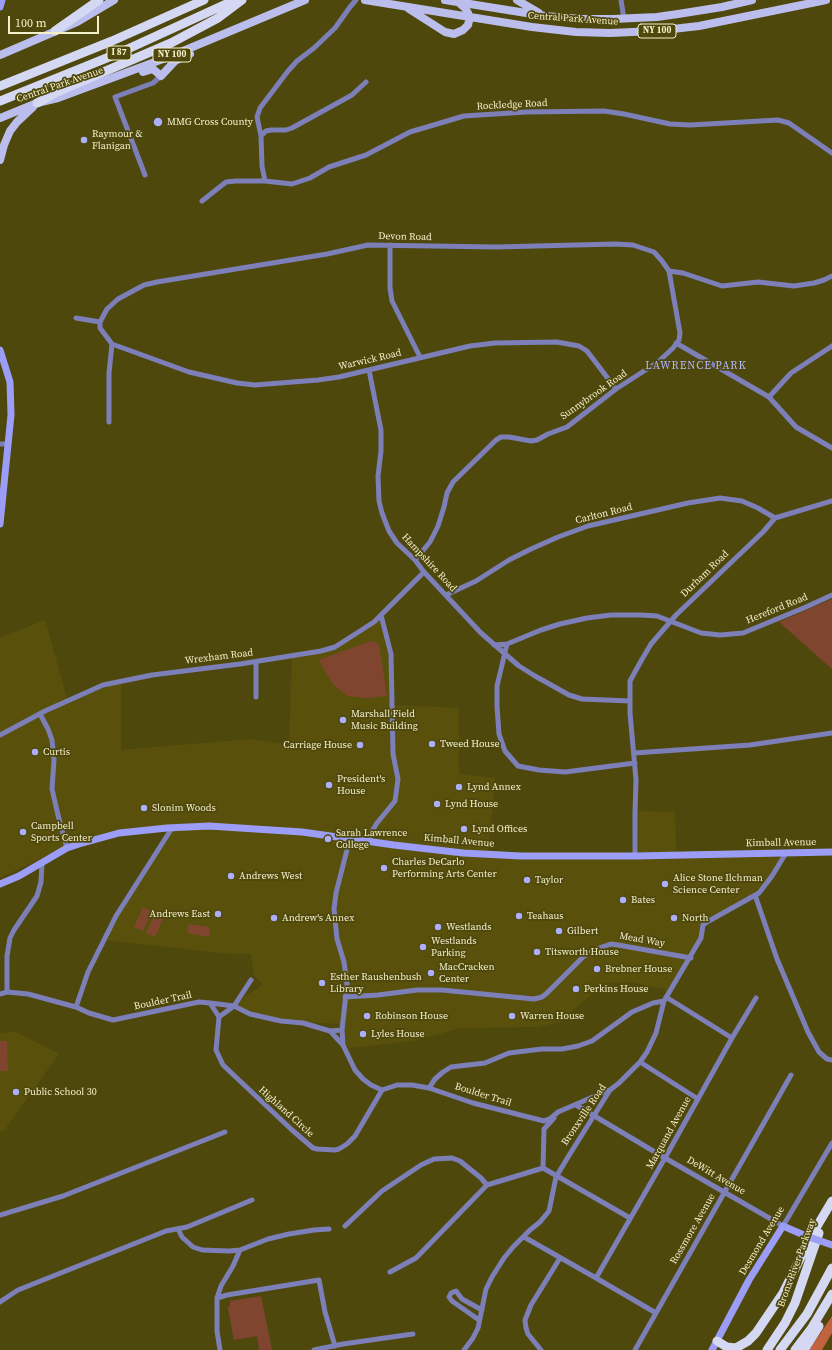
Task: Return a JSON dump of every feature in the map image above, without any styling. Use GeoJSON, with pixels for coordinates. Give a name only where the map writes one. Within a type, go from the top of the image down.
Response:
{"type":"FeatureCollection","features":[{"type":"Feature","properties":{"kind":"highway"},"geometry":{"type":"LineString","coordinates":[[55,31],[99,0]]}},
{"type":"Feature","properties":{"kind":"highway","name":"I 87"},"geometry":{"type":"LineString","coordinates":[[0,86],[112,41],[204,0]]}},
{"type":"Feature","properties":{"kind":"highway","name":"I 87"},"geometry":{"type":"LineString","coordinates":[[0,101],[118,53],[235,0]]}},
{"type":"Feature","properties":{"kind":"highway"},"geometry":{"type":"LineString","coordinates":[[37,104],[57,92],[171,43],[218,18],[242,0]]}},
{"type":"Feature","properties":{"kind":"highway"},"geometry":{"type":"LineString","coordinates":[[717,1342],[727,1347],[736,1348],[744,1344],[756,1333],[783,1292],[813,1233],[832,1202]]}},
{"type":"Feature","properties":{"kind":"highway","name":"Bronx River Parkway"},"geometry":{"type":"LineString","coordinates":[[767,1350],[785,1323],[795,1303],[832,1202]]}},
{"type":"Feature","properties":{"kind":"highway"},"geometry":{"type":"LineString","coordinates":[[780,1350],[807,1314],[832,1268]]}},
{"type":"Feature","properties":{"kind":"highway"},"geometry":{"type":"LineString","coordinates":[[795,1350],[814,1324],[832,1294]]}},
{"type":"Feature","properties":{"kind":"highway"},"geometry":{"type":"LineString","coordinates":[[804,1350],[817,1331],[832,1302]]}},
{"type":"Feature","properties":{"kind":"main road"},"geometry":{"type":"LineString","coordinates":[[1,53],[77,22],[114,0]]}},
{"type":"Feature","properties":{"kind":"main road","name":"Central Park Avenue"},"geometry":{"type":"LineString","coordinates":[[0,118],[182,52],[305,0]]}},
{"type":"Feature","properties":{"kind":"main road","name":"Central Park Avenue"},"geometry":{"type":"LineString","coordinates":[[365,0],[532,27],[576,32],[610,33],[643,32],[699,26],[826,0]]}},
{"type":"Feature","properties":{"kind":"main road","name":"Central Park Avenue"},"geometry":{"type":"LineString","coordinates":[[445,0],[478,3],[546,16],[586,19],[657,17],[700,11],[752,0]]}},
{"type":"Feature","properties":{"kind":"main road"},"geometry":{"type":"LineString","coordinates":[[517,0],[546,16]]}},
{"type":"Feature","properties":{"kind":"main road"},"geometry":{"type":"LineString","coordinates":[[401,6],[418,14],[441,30],[450,34],[458,33],[468,25],[469,17],[465,8],[458,2]]}},
{"type":"Feature","properties":{"kind":"main road"},"geometry":{"type":"LineString","coordinates":[[478,3],[481,13],[486,20]]}},
{"type":"Feature","properties":{"kind":"main road"},"geometry":{"type":"LineString","coordinates":[[109,79],[153,69],[161,76],[175,61],[208,46],[232,30]]}},
{"type":"Feature","properties":{"kind":"main road"},"geometry":{"type":"LineString","coordinates":[[0,160],[10,131],[17,122],[37,104]]}},
{"type":"Feature","properties":{"kind":"street"},"geometry":{"type":"LineString","coordinates":[[0,7],[2,0]]}},
{"type":"Feature","properties":{"kind":"street"},"geometry":{"type":"LineString","coordinates":[[265,181],[262,166],[262,136],[257,117],[260,108],[288,71],[297,61],[328,35],[356,0]]}},
{"type":"Feature","properties":{"kind":"street","name":"Central Park Avenue"},"geometry":{"type":"LineString","coordinates":[[621,0],[624,19]]}},
{"type":"Feature","properties":{"kind":"street"},"geometry":{"type":"LineString","coordinates":[[145,175],[115,96],[153,83],[161,76]]}},
{"type":"Feature","properties":{"kind":"street"},"geometry":{"type":"LineString","coordinates":[[262,136],[271,130],[286,130],[292,128],[352,94],[366,82]]}},
{"type":"Feature","properties":{"kind":"street","name":"Rockledge Road"},"geometry":{"type":"LineString","coordinates":[[202,201],[226,182],[265,181],[292,184],[310,178],[329,166],[366,155],[410,132],[464,116],[526,112],[604,111],[670,124],[690,125],[778,120],[789,123],[832,152]]}},
{"type":"Feature","properties":{"kind":"street","name":"Devon Road"},"geometry":{"type":"LineString","coordinates":[[100,322],[107,309],[118,299],[136,289],[157,282],[327,254],[368,245],[496,247],[608,244],[633,245],[654,252],[669,271],[680,333],[679,340],[676,343]]}},
{"type":"Feature","properties":{"kind":"street"},"geometry":{"type":"LineString","coordinates":[[390,245],[390,288],[392,301],[420,357]]}},
{"type":"Feature","properties":{"kind":"street"},"geometry":{"type":"LineString","coordinates":[[669,271],[683,273],[722,286],[758,282],[794,286],[814,283],[832,276]]}},
{"type":"Feature","properties":{"kind":"street"},"geometry":{"type":"LineString","coordinates":[[76,318],[100,322],[100,328],[112,344],[108,373],[109,422]]}},
{"type":"Feature","properties":{"kind":"street","name":"Warwick Road"},"geometry":{"type":"LineString","coordinates":[[112,344],[190,372],[237,383],[255,385],[311,381],[338,377],[470,346],[495,343],[569,343],[580,346],[586,350],[616,389]]}},
{"type":"Feature","properties":{"kind":"street"},"geometry":{"type":"LineString","coordinates":[[676,343],[769,397],[796,427],[832,448]]}},
{"type":"Feature","properties":{"kind":"street","name":"Sunnybrook Road"},"geometry":{"type":"LineString","coordinates":[[415,560],[430,542],[438,526],[447,493],[453,482],[496,440],[501,437],[509,437],[531,441],[537,440],[567,427],[616,389],[658,362],[676,343]]}},
{"type":"Feature","properties":{"kind":"street"},"geometry":{"type":"LineString","coordinates":[[769,397],[790,373],[832,346]]}},
{"type":"Feature","properties":{"kind":"street"},"geometry":{"type":"LineString","coordinates":[[0,350],[3,367],[10,382],[11,399],[11,415],[0,524]]}},
{"type":"Feature","properties":{"kind":"street","name":"Hampshire Road"},"geometry":{"type":"LineString","coordinates":[[369,370],[381,430],[382,451],[378,476],[379,501],[389,531],[397,543],[415,560],[424,572],[481,633],[519,666],[569,695],[582,699],[630,701]]}},
{"type":"Feature","properties":{"kind":"street"},"geometry":{"type":"LineString","coordinates":[[0,444],[8,444]]}},
{"type":"Feature","properties":{"kind":"street","name":"Carlton Road"},"geometry":{"type":"LineString","coordinates":[[446,595],[476,581],[531,548],[588,526],[688,503],[720,498],[742,501],[775,518]]}},
{"type":"Feature","properties":{"kind":"street","name":"Durham Road"},"geometry":{"type":"LineString","coordinates":[[630,701],[630,681],[641,661],[651,644],[681,609],[763,532],[775,518],[832,501]]}},
{"type":"Feature","properties":{"kind":"street"},"geometry":{"type":"LineString","coordinates":[[766,513],[769,524]]}},
{"type":"Feature","properties":{"kind":"street","name":"Wrexham Road"},"geometry":{"type":"LineString","coordinates":[[0,735],[40,714],[103,685],[152,675],[256,662],[321,651],[334,647],[374,622],[424,572]]}},
{"type":"Feature","properties":{"kind":"street","name":"Hereford Road"},"geometry":{"type":"LineString","coordinates":[[494,645],[507,644],[560,624],[587,618],[611,615],[657,616],[701,633],[720,635],[743,633],[832,595]]}},
{"type":"Feature","properties":{"kind":"street"},"geometry":{"type":"LineString","coordinates":[[369,841],[371,833],[377,823],[396,800],[398,780],[393,754],[390,654],[381,615]]}},
{"type":"Feature","properties":{"kind":"street"},"geometry":{"type":"LineString","coordinates":[[507,644],[497,686],[499,734],[505,751],[518,766],[539,770],[565,772],[635,764]]}},
{"type":"Feature","properties":{"kind":"street"},"geometry":{"type":"LineString","coordinates":[[256,662],[256,697]]}},
{"type":"Feature","properties":{"kind":"street"},"geometry":{"type":"LineString","coordinates":[[630,701],[636,780],[635,856]]}},
{"type":"Feature","properties":{"kind":"street"},"geometry":{"type":"LineString","coordinates":[[40,714],[52,740],[54,760],[52,789],[67,848]]}},
{"type":"Feature","properties":{"kind":"street"},"geometry":{"type":"LineString","coordinates":[[634,753],[750,745],[832,733]]}},
{"type":"Feature","properties":{"kind":"street","name":"Kimball Avenue"},"geometry":{"type":"LineString","coordinates":[[0,884],[19,876],[67,848],[119,833],[209,826],[302,832],[463,853],[521,856],[635,856],[832,852]]}},
{"type":"Feature","properties":{"kind":"street"},"geometry":{"type":"LineString","coordinates":[[76,1007],[88,972],[116,916],[172,828]]}},
{"type":"Feature","properties":{"kind":"street"},"geometry":{"type":"LineString","coordinates":[[343,1045],[342,1030],[347,984],[344,962],[337,939],[334,909],[336,893],[350,838]]}},
{"type":"Feature","properties":{"kind":"street","name":"Bronxville Road"},"geometry":{"type":"LineString","coordinates":[[464,1350],[478,1328],[486,1289],[492,1277],[508,1252],[540,1222],[549,1211],[556,1177],[610,1090],[640,1062],[647,1052],[656,1032],[665,999],[691,958],[701,938],[703,925],[759,893],[772,876],[786,852]]}},
{"type":"Feature","properties":{"kind":"street"},"geometry":{"type":"LineString","coordinates":[[7,992],[6,956],[10,938],[38,896],[41,882],[42,863]]}},
{"type":"Feature","properties":{"kind":"street"},"geometry":{"type":"LineString","coordinates":[[755,895],[777,959],[808,1032],[819,1052],[826,1058],[832,1060]]}},
{"type":"Feature","properties":{"kind":"street","name":"Mead Way"},"geometry":{"type":"LineString","coordinates":[[345,997],[378,996],[417,990],[442,990],[534,998],[547,993],[582,956],[611,944],[691,958]]}},
{"type":"Feature","properties":{"kind":"street"},"geometry":{"type":"LineString","coordinates":[[210,1003],[219,1017],[234,1006],[251,980]]}},
{"type":"Feature","properties":{"kind":"street","name":"Boulder Trail"},"geometry":{"type":"LineString","coordinates":[[0,994],[7,992],[28,994],[76,1007],[89,1013],[113,1020],[199,1002],[234,1006],[250,1014],[281,1021],[303,1023],[330,1031],[342,1030]]}},
{"type":"Feature","properties":{"kind":"street","name":"Marquand Avenue"},"geometry":{"type":"LineString","coordinates":[[596,1278],[756,998]]}},
{"type":"Feature","properties":{"kind":"street"},"geometry":{"type":"LineString","coordinates":[[429,1088],[442,1072],[451,1067],[485,1063],[509,1053],[542,1049],[562,1049],[578,1046],[592,1041],[632,1012],[665,999],[732,1038]]}},
{"type":"Feature","properties":{"kind":"street","name":"Highland Circle"},"geometry":{"type":"LineString","coordinates":[[219,1017],[216,1050],[223,1065],[313,1148],[335,1150],[347,1144],[355,1136],[382,1090]]}},
{"type":"Feature","properties":{"kind":"street"},"geometry":{"type":"LineString","coordinates":[[330,1031],[343,1045],[355,1070],[372,1085],[382,1090]]}},
{"type":"Feature","properties":{"kind":"street"},"geometry":{"type":"LineString","coordinates":[[640,1062],[698,1099]]}},
{"type":"Feature","properties":{"kind":"street","name":"Rossmore Avenue"},"geometry":{"type":"LineString","coordinates":[[635,1350],[792,1075]]}},
{"type":"Feature","properties":{"kind":"street","name":"Boulder Trail"},"geometry":{"type":"LineString","coordinates":[[382,1090],[398,1085],[412,1085],[429,1088],[473,1103],[544,1121],[551,1118],[558,1112],[610,1090]]}},
{"type":"Feature","properties":{"kind":"street","name":"DeWitt Avenue"},"geometry":{"type":"LineString","coordinates":[[576,1105],[783,1226],[832,1245]]}},
{"type":"Feature","properties":{"kind":"street"},"geometry":{"type":"LineString","coordinates":[[543,1168],[544,1130],[558,1112]]}},
{"type":"Feature","properties":{"kind":"street"},"geometry":{"type":"LineString","coordinates":[[0,1215],[63,1196],[225,1132]]}},
{"type":"Feature","properties":{"kind":"street","name":"Desmond Avenue"},"geometry":{"type":"LineString","coordinates":[[712,1350],[749,1280],[832,1143]]}},
{"type":"Feature","properties":{"kind":"street"},"geometry":{"type":"LineString","coordinates":[[345,1226],[382,1192],[421,1165],[434,1159],[452,1158],[460,1161],[487,1185]]}},
{"type":"Feature","properties":{"kind":"street"},"geometry":{"type":"LineString","coordinates":[[543,1168],[556,1177],[630,1218]]}},
{"type":"Feature","properties":{"kind":"street"},"geometry":{"type":"LineString","coordinates":[[390,1272],[416,1258],[487,1185],[543,1168]]}},
{"type":"Feature","properties":{"kind":"street"},"geometry":{"type":"LineString","coordinates":[[0,1302],[18,1290],[252,1200]]}},
{"type":"Feature","properties":{"kind":"street"},"geometry":{"type":"LineString","coordinates":[[178,1229],[182,1237],[193,1247],[202,1250],[240,1250],[268,1239],[289,1234],[314,1230],[329,1230]]}},
{"type":"Feature","properties":{"kind":"street"},"geometry":{"type":"LineString","coordinates":[[524,1237],[656,1313]]}},
{"type":"Feature","properties":{"kind":"street"},"geometry":{"type":"LineString","coordinates":[[220,1350],[217,1325],[218,1298],[221,1286],[233,1266],[240,1250]]}},
{"type":"Feature","properties":{"kind":"street"},"geometry":{"type":"LineString","coordinates":[[541,1350],[531,1340],[526,1328],[525,1320],[531,1305],[560,1258]]}},
{"type":"Feature","properties":{"kind":"street"},"geometry":{"type":"LineString","coordinates":[[218,1298],[227,1295],[319,1280],[325,1312],[335,1346]]}},
{"type":"Feature","properties":{"kind":"street"},"geometry":{"type":"LineString","coordinates":[[479,1320],[452,1301],[449,1297],[451,1293],[456,1291],[462,1299],[482,1310]]}},
{"type":"Feature","properties":{"kind":"street"},"geometry":{"type":"LineString","coordinates":[[314,1350],[413,1334]]}},
{"type":"Feature","properties":{"kind":"street"},"geometry":{"type":"LineString","coordinates":[[344,1344],[346,1350]]}},
{"type":"Feature","properties":{"kind":"shaded area"},"geometry":{"type":"Polygon","coordinates":[[[832,599],[832,669],[779,622],[832,599]]]}},
{"type":"Feature","properties":{"kind":"shaded area","name":"Sarah Lawrence College"},"geometry":{"type":"Polygon","coordinates":[[[381,618],[389,652],[390,705],[459,708],[459,774],[495,778],[488,855],[638,858],[636,811],[675,812],[676,856],[783,854],[770,876],[757,891],[749,897],[707,919],[702,924],[700,937],[668,990],[629,982],[605,983],[560,1022],[537,1027],[460,1028],[414,1041],[348,1048],[338,1024],[292,1021],[252,1013],[239,1008],[234,1003],[263,985],[254,975],[251,954],[231,954],[105,940],[173,826],[133,827],[117,830],[62,848],[0,878],[0,638],[45,620],[68,702],[121,681],[121,750],[251,739],[289,745],[292,656],[334,648],[381,618]]]}},
{"type":"Feature","properties":{"kind":"shaded area"},"geometry":{"type":"Polygon","coordinates":[[[371,641],[379,644],[387,696],[366,698],[347,696],[333,684],[319,660],[371,641]]]}},
{"type":"Feature","properties":{"kind":"shaded area"},"geometry":{"type":"Polygon","coordinates":[[[143,907],[152,912],[143,931],[134,927],[143,907]]]}},
{"type":"Feature","properties":{"kind":"shaded area"},"geometry":{"type":"Polygon","coordinates":[[[155,913],[164,917],[155,937],[146,933],[155,913]]]}},
{"type":"Feature","properties":{"kind":"shaded area"},"geometry":{"type":"Polygon","coordinates":[[[189,924],[210,927],[209,937],[187,933],[189,924]]]}},
{"type":"Feature","properties":{"kind":"shaded area","name":"Public School 30"},"geometry":{"type":"Polygon","coordinates":[[[15,1032],[59,1054],[3,1132],[0,1131],[0,1033],[15,1032]]]}},
{"type":"Feature","properties":{"kind":"shaded area"},"geometry":{"type":"Polygon","coordinates":[[[0,1041],[7,1041],[8,1071],[0,1071],[0,1041]]]}},
{"type":"Feature","properties":{"kind":"shaded area"},"geometry":{"type":"Polygon","coordinates":[[[261,1296],[272,1350],[259,1350],[257,1336],[234,1340],[233,1336],[228,1308],[230,1301],[261,1296]]]}},
{"type":"Feature","properties":{"kind":"shaded area"},"geometry":{"type":"Polygon","coordinates":[[[832,1316],[832,1333],[822,1350],[809,1350],[832,1316]]]}},
{"type":"Feature","properties":{"kind":"place","name":"MMG Cross County"},"geometry":{"type":"Point","coordinates":[158,122]}},
{"type":"Feature","properties":{"kind":"place","name":"Raymour & Flanigan"},"geometry":{"type":"Point","coordinates":[84,140]}},
{"type":"Feature","properties":{"kind":"place","name":"Marshall Field Music Building"},"geometry":{"type":"Point","coordinates":[343,720]}},
{"type":"Feature","properties":{"kind":"place","name":"Tweed House"},"geometry":{"type":"Point","coordinates":[432,744]}},
{"type":"Feature","properties":{"kind":"place","name":"Carriage House"},"geometry":{"type":"Point","coordinates":[360,745]}},
{"type":"Feature","properties":{"kind":"place","name":"Curtis"},"geometry":{"type":"Point","coordinates":[35,752]}},
{"type":"Feature","properties":{"kind":"place","name":"President's House"},"geometry":{"type":"Point","coordinates":[329,785]}},
{"type":"Feature","properties":{"kind":"place","name":"Lynd Annex"},"geometry":{"type":"Point","coordinates":[459,787]}},
{"type":"Feature","properties":{"kind":"place","name":"Lynd House"},"geometry":{"type":"Point","coordinates":[437,804]}},
{"type":"Feature","properties":{"kind":"place","name":"Slonim Woods"},"geometry":{"type":"Point","coordinates":[144,808]}},
{"type":"Feature","properties":{"kind":"place","name":"Lynd Offices"},"geometry":{"type":"Point","coordinates":[464,829]}},
{"type":"Feature","properties":{"kind":"place","name":"Campbell Sports Center"},"geometry":{"type":"Point","coordinates":[23,832]}},
{"type":"Feature","properties":{"kind":"place","name":"Sarah Lawrence College"},"geometry":{"type":"Point","coordinates":[328,839]}},
{"type":"Feature","properties":{"kind":"place","name":"Charles DeCarlo Performing Arts Center"},"geometry":{"type":"Point","coordinates":[384,868]}},
{"type":"Feature","properties":{"kind":"place","name":"Andrews West"},"geometry":{"type":"Point","coordinates":[231,876]}},
{"type":"Feature","properties":{"kind":"place","name":"Taylor"},"geometry":{"type":"Point","coordinates":[527,880]}},
{"type":"Feature","properties":{"kind":"place","name":"Alice Stone Ilchman Science Center"},"geometry":{"type":"Point","coordinates":[665,884]}},
{"type":"Feature","properties":{"kind":"place","name":"Bates"},"geometry":{"type":"Point","coordinates":[623,900]}},
{"type":"Feature","properties":{"kind":"place","name":"Andrews East"},"geometry":{"type":"Point","coordinates":[218,914]}},
{"type":"Feature","properties":{"kind":"place","name":"Teahaus"},"geometry":{"type":"Point","coordinates":[519,916]}},
{"type":"Feature","properties":{"kind":"place","name":"Andrew's Annex"},"geometry":{"type":"Point","coordinates":[274,918]}},
{"type":"Feature","properties":{"kind":"place","name":"North"},"geometry":{"type":"Point","coordinates":[674,918]}},
{"type":"Feature","properties":{"kind":"place","name":"Westlands"},"geometry":{"type":"Point","coordinates":[438,927]}},
{"type":"Feature","properties":{"kind":"place","name":"Gilbert"},"geometry":{"type":"Point","coordinates":[559,931]}},
{"type":"Feature","properties":{"kind":"place","name":"Westlands Parking"},"geometry":{"type":"Point","coordinates":[423,947]}},
{"type":"Feature","properties":{"kind":"place","name":"Titsworth House"},"geometry":{"type":"Point","coordinates":[537,952]}},
{"type":"Feature","properties":{"kind":"place","name":"Brebner House"},"geometry":{"type":"Point","coordinates":[597,969]}},
{"type":"Feature","properties":{"kind":"place","name":"MacCracken Center"},"geometry":{"type":"Point","coordinates":[431,973]}},
{"type":"Feature","properties":{"kind":"place","name":"Esther Raushenbush Library"},"geometry":{"type":"Point","coordinates":[322,983]}},
{"type":"Feature","properties":{"kind":"place","name":"Perkins House"},"geometry":{"type":"Point","coordinates":[576,989]}},
{"type":"Feature","properties":{"kind":"place","name":"Robinson House"},"geometry":{"type":"Point","coordinates":[367,1016]}},
{"type":"Feature","properties":{"kind":"place","name":"Warren House"},"geometry":{"type":"Point","coordinates":[512,1016]}},
{"type":"Feature","properties":{"kind":"place","name":"Lyles House"},"geometry":{"type":"Point","coordinates":[363,1034]}},
{"type":"Feature","properties":{"kind":"place","name":"Public School 30"},"geometry":{"type":"Point","coordinates":[16,1092]}},
{"type":"Feature","properties":{"kind":"district","name":"LAWRENCE PARK"},"geometry":{"type":"Point","coordinates":[696,366]}}]}
